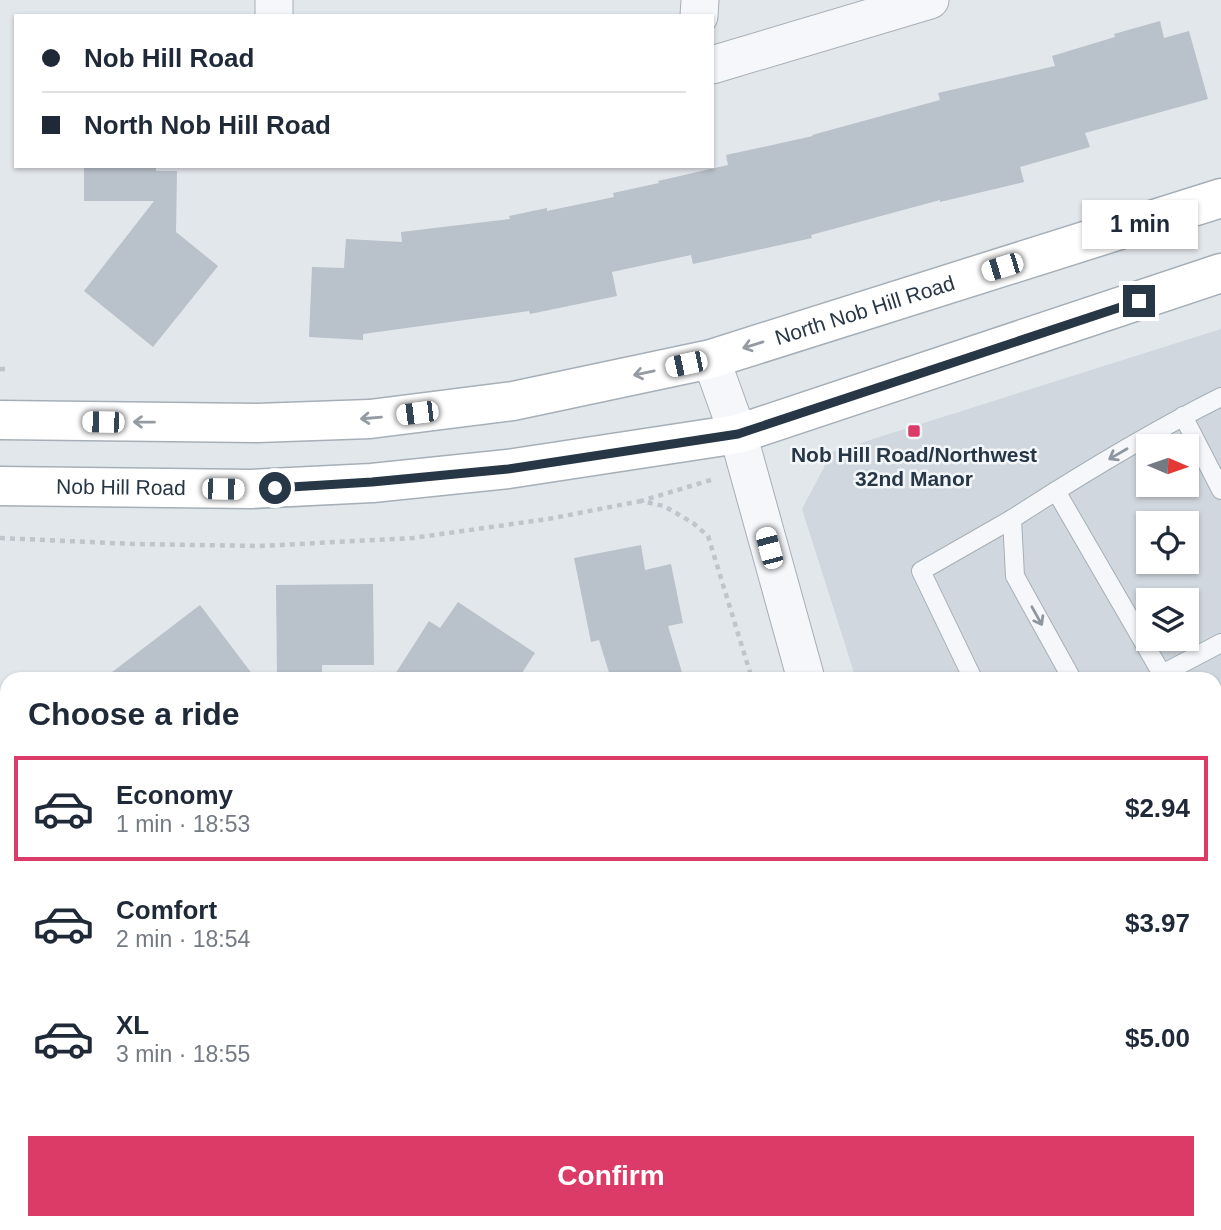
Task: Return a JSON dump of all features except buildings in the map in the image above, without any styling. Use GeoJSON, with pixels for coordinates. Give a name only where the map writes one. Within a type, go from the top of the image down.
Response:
{"type":"FeatureCollection","features":[{"type":"Feature","properties":{"kind":"main road","name":"North Nob Hill Road"},"geometry":{"type":"LineString","coordinates":[[711,359],[1221,198]]}},
{"type":"Feature","properties":{"kind":"main road"},"geometry":{"type":"LineString","coordinates":[[738,434],[1221,273]]}},
{"type":"Feature","properties":{"kind":"main road"},"geometry":{"type":"LineString","coordinates":[[0,420],[257,424],[370,419],[513,401],[711,359]]}},
{"type":"Feature","properties":{"kind":"main road","name":"Nob Hill Road"},"geometry":{"type":"LineString","coordinates":[[2,486],[251,489],[372,482],[508,469],[738,434]]}},
{"type":"Feature","properties":{"kind":"street"},"geometry":{"type":"LineString","coordinates":[[714,64],[930,0]]}},
{"type":"Feature","properties":{"kind":"street"},"geometry":{"type":"LineString","coordinates":[[711,359],[738,434],[804,672]]}},
{"type":"Feature","properties":{"kind":"lane"},"geometry":{"type":"LineString","coordinates":[[970,672],[921,572],[1183,416],[1221,397]]}},
{"type":"Feature","properties":{"kind":"lane"},"geometry":{"type":"LineString","coordinates":[[1183,416],[1221,490]]}},
{"type":"Feature","properties":{"kind":"lane"},"geometry":{"type":"LineString","coordinates":[[1056,491],[1161,672]]}},
{"type":"Feature","properties":{"kind":"lane"},"geometry":{"type":"LineString","coordinates":[[1012,519],[1016,576],[1068,672]]}},
{"type":"Feature","properties":{"kind":"lane"},"geometry":{"type":"LineString","coordinates":[[1166,672],[1221,643]]}},
{"type":"Feature","properties":{"kind":"path"},"geometry":{"type":"LineString","coordinates":[[0,369],[8,369]]}},
{"type":"Feature","properties":{"kind":"path"},"geometry":{"type":"LineString","coordinates":[[0,538],[260,546],[413,538],[548,519],[641,501]]}},
{"type":"Feature","properties":{"kind":"shaded area"},"geometry":{"type":"Polygon","coordinates":[[[1221,329],[1221,672],[854,672],[802,509],[832,452],[1221,329]]]}},
{"type":"Feature","properties":{"kind":"place","name":"Nob Hill Road/Northwest 32nd Manor"},"geometry":{"type":"Point","coordinates":[914,431]}},
{"type":"Feature","properties":{"kind":"route"},"geometry":{"type":"LineString","coordinates":[[275,488],[508,469],[738,434],[1139,301]]}}]}
